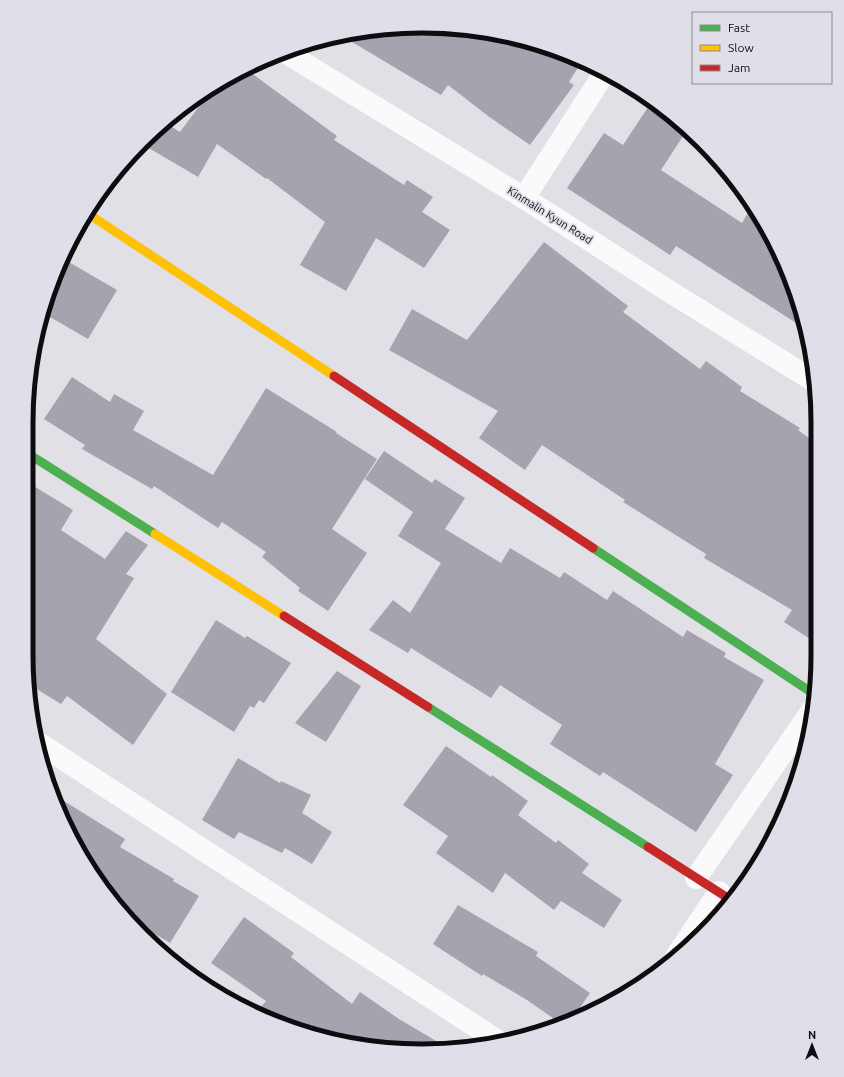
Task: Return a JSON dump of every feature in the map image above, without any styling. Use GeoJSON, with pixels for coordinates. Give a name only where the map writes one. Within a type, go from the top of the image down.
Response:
{"type":"FeatureCollection","features":[{"type":"Feature","properties":{"kind":"street","name":"Kinmalin Kyun Road"},"geometry":{"type":"LineString","coordinates":[[292,56],[524,198],[667,290],[809,378]]}},
{"type":"Feature","properties":{"kind":"street"},"geometry":{"type":"LineString","coordinates":[[524,198],[602,77]]}},
{"type":"Feature","properties":{"kind":"street"},"geometry":{"type":"LineString","coordinates":[[92,216],[809,691]]}},
{"type":"Feature","properties":{"kind":"street"},"geometry":{"type":"LineString","coordinates":[[33,457],[725,896],[701,926]]}},
{"type":"Feature","properties":{"kind":"street"},"geometry":{"type":"LineString","coordinates":[[696,878],[806,719]]}},
{"type":"Feature","properties":{"kind":"street"},"geometry":{"type":"LineString","coordinates":[[43,746],[493,1038]]}},
{"type":"Feature","properties":{"kind":"building"},"geometry":{"type":"Polygon","coordinates":[[[422,33],[473,36],[523,46],[579,66],[569,82],[574,85],[530,145],[488,116],[448,85],[441,95],[348,40],[371,36],[422,33]]]}},
{"type":"Feature","properties":{"kind":"building"},"geometry":{"type":"Polygon","coordinates":[[[251,73],[337,136],[334,140],[404,185],[407,180],[433,197],[422,212],[450,230],[424,268],[376,238],[346,291],[300,265],[325,222],[267,178],[266,179],[217,144],[198,177],[147,147],[170,126],[180,132],[203,101],[251,73]]]}},
{"type":"Feature","properties":{"kind":"building"},"geometry":{"type":"Polygon","coordinates":[[[649,106],[659,113],[684,135],[661,170],[742,223],[749,212],[771,250],[790,297],[799,325],[676,246],[670,255],[567,188],[604,133],[623,145],[649,106]]]}},
{"type":"Feature","properties":{"kind":"building"},"geometry":{"type":"Polygon","coordinates":[[[544,242],[628,306],[623,312],[700,369],[706,361],[742,387],[740,391],[800,428],[798,430],[811,440],[811,639],[784,622],[792,610],[704,558],[706,554],[623,502],[625,500],[542,445],[525,470],[479,438],[498,411],[389,350],[412,309],[467,340],[544,242]]]}},
{"type":"Feature","properties":{"kind":"building"},"geometry":{"type":"Polygon","coordinates":[[[68,262],[117,290],[88,339],[48,316],[68,262]]]}},
{"type":"Feature","properties":{"kind":"building"},"geometry":{"type":"Polygon","coordinates":[[[72,377],[110,402],[114,394],[144,411],[133,430],[213,475],[266,388],[377,459],[332,529],[367,553],[328,611],[298,591],[300,588],[262,557],[266,552],[222,522],[218,528],[154,486],[152,489],[82,449],[85,445],[44,419],[72,377]]]}},
{"type":"Feature","properties":{"kind":"building"},"geometry":{"type":"Polygon","coordinates":[[[384,451],[432,483],[435,479],[465,498],[445,529],[501,563],[510,548],[560,578],[564,572],[607,600],[613,591],[683,637],[687,630],[726,653],[724,657],[764,680],[715,764],[733,775],[696,832],[603,772],[600,776],[550,744],[562,725],[500,685],[491,698],[411,648],[408,653],[369,630],[393,600],[410,613],[441,563],[398,536],[413,512],[365,479],[384,451]]]}},
{"type":"Feature","properties":{"kind":"building"},"geometry":{"type":"Polygon","coordinates":[[[33,486],[73,510],[61,530],[105,559],[126,531],[148,545],[126,574],[134,578],[96,639],[167,694],[133,745],[67,696],[61,704],[35,688],[33,655],[33,486]]]}},
{"type":"Feature","properties":{"kind":"building"},"geometry":{"type":"Polygon","coordinates":[[[216,620],[245,638],[247,636],[291,663],[264,703],[259,700],[254,708],[250,706],[234,732],[171,692],[216,620]]]}},
{"type":"Feature","properties":{"kind":"building"},"geometry":{"type":"Polygon","coordinates":[[[337,671],[361,686],[326,742],[295,723],[337,671]]]}},
{"type":"Feature","properties":{"kind":"building"},"geometry":{"type":"Polygon","coordinates":[[[446,746],[491,777],[492,775],[528,801],[518,815],[556,843],[558,840],[589,864],[582,873],[622,900],[604,928],[561,901],[554,910],[505,873],[493,893],[436,853],[448,836],[403,805],[446,746]]]}},
{"type":"Feature","properties":{"kind":"building"},"geometry":{"type":"Polygon","coordinates":[[[238,758],[280,783],[281,781],[311,795],[302,813],[332,832],[312,864],[285,848],[282,853],[239,832],[234,839],[202,820],[238,758]]]}},
{"type":"Feature","properties":{"kind":"building"},"geometry":{"type":"Polygon","coordinates":[[[61,799],[125,839],[120,847],[174,879],[173,881],[199,896],[170,943],[145,928],[113,892],[85,850],[61,799]]]}},
{"type":"Feature","properties":{"kind":"building"},"geometry":{"type":"Polygon","coordinates":[[[458,905],[538,952],[536,956],[590,993],[578,1011],[555,1020],[527,1000],[483,974],[482,976],[433,944],[458,905]]]}},
{"type":"Feature","properties":{"kind":"building"},"geometry":{"type":"Polygon","coordinates":[[[244,917],[294,953],[291,957],[352,1004],[360,992],[399,1019],[440,1043],[422,1044],[371,1041],[321,1031],[297,1023],[260,1008],[266,1001],[211,963],[244,917]]]}},
{"type":"Feature","properties":{"kind":"traffic: fast"},"geometry":{"type":"LineString","coordinates":[[33,457],[155,534]]}},
{"type":"Feature","properties":{"kind":"traffic: fast"},"geometry":{"type":"LineString","coordinates":[[593,548],[809,691]]}},
{"type":"Feature","properties":{"kind":"traffic: fast"},"geometry":{"type":"LineString","coordinates":[[428,707],[648,847]]}},
{"type":"Feature","properties":{"kind":"traffic: slow"},"geometry":{"type":"LineString","coordinates":[[92,216],[334,376]]}},
{"type":"Feature","properties":{"kind":"traffic: slow"},"geometry":{"type":"LineString","coordinates":[[155,534],[284,616]]}},
{"type":"Feature","properties":{"kind":"traffic: jam"},"geometry":{"type":"LineString","coordinates":[[334,376],[593,548]]}},
{"type":"Feature","properties":{"kind":"traffic: jam"},"geometry":{"type":"LineString","coordinates":[[284,616],[428,707]]}},
{"type":"Feature","properties":{"kind":"traffic: jam"},"geometry":{"type":"LineString","coordinates":[[648,847],[726,897]]}}]}
